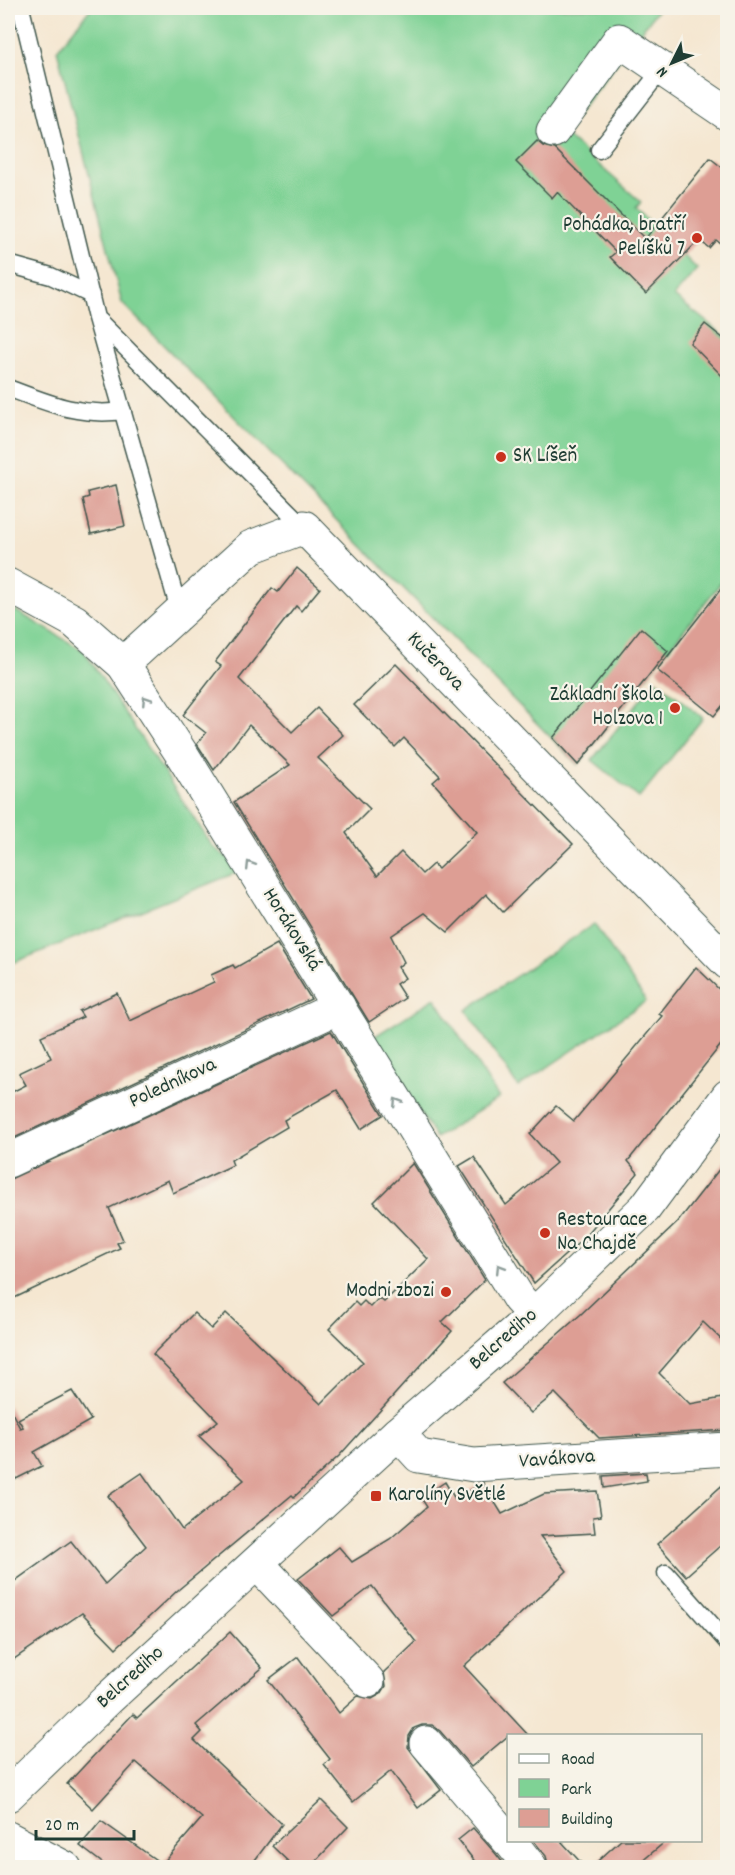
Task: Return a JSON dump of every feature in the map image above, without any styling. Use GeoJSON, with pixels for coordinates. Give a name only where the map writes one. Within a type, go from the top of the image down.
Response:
{"type":"FeatureCollection","features":[{"type":"Feature","properties":{"kind":"street"},"geometry":{"type":"LineString","coordinates":[[553,131],[619,40],[728,114]]}},
{"type":"Feature","properties":{"kind":"street"},"geometry":{"type":"LineString","coordinates":[[123,664],[179,610],[251,547],[304,527]]}},
{"type":"Feature","properties":{"kind":"street","name":"Kučerova"},"geometry":{"type":"LineString","coordinates":[[304,527],[728,963]]}},
{"type":"Feature","properties":{"kind":"street","name":"Horákovská"},"geometry":{"type":"LineString","coordinates":[[8,585],[74,621],[123,664],[519,1299],[534,1316]]}},
{"type":"Feature","properties":{"kind":"street","name":"Poledníkova"},"geometry":{"type":"LineString","coordinates":[[8,1161],[339,1007]]}},
{"type":"Feature","properties":{"kind":"street","name":"Belcrediho"},"geometry":{"type":"LineString","coordinates":[[8,1795],[108,1699],[398,1433],[534,1316],[645,1208],[728,1096]]}},
{"type":"Feature","properties":{"kind":"street","name":"Vavákova"},"geometry":{"type":"LineString","coordinates":[[398,1433],[419,1456],[474,1465],[728,1449]]}},
{"type":"Feature","properties":{"kind":"street"},"geometry":{"type":"LineString","coordinates":[[257,1563],[368,1681]]}},
{"type":"Feature","properties":{"kind":"street"},"geometry":{"type":"LineString","coordinates":[[426,1743],[507,1838]]}},
{"type":"Feature","properties":{"kind":"street"},"geometry":{"type":"LineString","coordinates":[[8,1838],[65,1868]]}},
{"type":"Feature","properties":{"kind":"street"},"geometry":{"type":"LineString","coordinates":[[511,1842],[531,1868]]}},
{"type":"Feature","properties":{"kind":"lane"},"geometry":{"type":"LineString","coordinates":[[21,8],[96,318],[179,610]]}},
{"type":"Feature","properties":{"kind":"lane"},"geometry":{"type":"LineString","coordinates":[[599,150],[662,69]]}},
{"type":"Feature","properties":{"kind":"lane"},"geometry":{"type":"LineString","coordinates":[[8,264],[51,276],[91,295]]}},
{"type":"Feature","properties":{"kind":"lane"},"geometry":{"type":"LineString","coordinates":[[96,318],[304,527]]}},
{"type":"Feature","properties":{"kind":"lane"},"geometry":{"type":"LineString","coordinates":[[8,388],[63,408],[98,415],[123,411]]}},
{"type":"Feature","properties":{"kind":"lane"},"geometry":{"type":"LineString","coordinates":[[666,1573],[728,1643]]}},
{"type":"Feature","properties":{"kind":"green space","name":"SK Líšeň"},"geometry":{"type":"Polygon","coordinates":[[[91,8],[659,8],[563,133],[641,202],[636,208],[697,269],[674,296],[727,338],[727,575],[578,765],[122,303],[57,50],[91,8]]]}},
{"type":"Feature","properties":{"kind":"green space"},"geometry":{"type":"Polygon","coordinates":[[[8,606],[84,651],[213,847],[236,864],[238,872],[8,965],[8,606]]]}},
{"type":"Feature","properties":{"kind":"green space"},"geometry":{"type":"Polygon","coordinates":[[[656,680],[703,718],[639,798],[592,760],[656,680]]]}},
{"type":"Feature","properties":{"kind":"green space"},"geometry":{"type":"Polygon","coordinates":[[[594,924],[646,1001],[518,1087],[466,1010],[594,924]]]}},
{"type":"Feature","properties":{"kind":"green space"},"geometry":{"type":"Polygon","coordinates":[[[435,998],[499,1098],[436,1138],[372,1038],[435,998]]]}},
{"type":"Feature","properties":{"kind":"building"},"geometry":{"type":"Polygon","coordinates":[[[537,141],[543,146],[555,149],[645,239],[710,158],[728,172],[728,249],[716,240],[709,248],[699,240],[646,294],[610,257],[616,252],[557,192],[552,198],[516,162],[537,141]]]}},
{"type":"Feature","properties":{"kind":"building"},"geometry":{"type":"Polygon","coordinates":[[[705,324],[728,342],[728,382],[690,343],[705,324]]]}},
{"type":"Feature","properties":{"kind":"building"},"geometry":{"type":"Polygon","coordinates":[[[116,485],[125,526],[91,534],[83,499],[89,497],[88,492],[116,485]]]}},
{"type":"Feature","properties":{"kind":"building"},"geometry":{"type":"Polygon","coordinates":[[[297,568],[320,588],[301,611],[296,606],[239,679],[292,732],[317,708],[343,735],[318,758],[370,809],[346,833],[377,876],[401,852],[422,874],[433,864],[438,869],[477,832],[433,782],[440,776],[404,738],[395,747],[354,705],[396,664],[573,844],[503,912],[486,894],[448,932],[425,913],[391,936],[404,962],[398,967],[405,978],[396,984],[405,998],[369,1022],[234,802],[290,765],[249,725],[214,770],[197,744],[206,733],[183,715],[221,666],[215,662],[272,588],[278,592],[297,568]]]}},
{"type":"Feature","properties":{"kind":"building"},"geometry":{"type":"Polygon","coordinates":[[[728,580],[728,699],[714,716],[657,670],[728,580]]]}},
{"type":"Feature","properties":{"kind":"building"},"geometry":{"type":"Polygon","coordinates":[[[641,628],[668,651],[578,765],[553,738],[641,628]]]}},
{"type":"Feature","properties":{"kind":"building"},"geometry":{"type":"Polygon","coordinates":[[[277,944],[311,999],[8,1141],[8,1094],[26,1085],[19,1073],[51,1058],[41,1036],[83,1017],[79,1011],[117,993],[130,1021],[214,982],[211,975],[233,965],[235,968],[277,944]]]}},
{"type":"Feature","properties":{"kind":"building"},"geometry":{"type":"Polygon","coordinates":[[[696,967],[728,998],[728,1036],[628,1161],[638,1173],[584,1238],[534,1283],[459,1166],[474,1157],[506,1205],[556,1163],[530,1134],[556,1106],[574,1121],[662,1016],[659,1014],[696,967]]]}},
{"type":"Feature","properties":{"kind":"building"},"geometry":{"type":"Polygon","coordinates":[[[331,1031],[383,1115],[361,1129],[337,1090],[284,1120],[287,1127],[231,1160],[233,1165],[173,1193],[168,1180],[109,1208],[123,1240],[117,1243],[120,1248],[8,1301],[8,1180],[331,1031]]]}},
{"type":"Feature","properties":{"kind":"building"},"geometry":{"type":"Polygon","coordinates":[[[728,1158],[728,1346],[703,1322],[659,1373],[690,1404],[728,1397],[728,1430],[599,1438],[555,1393],[531,1413],[502,1383],[580,1315],[677,1223],[728,1158]]]}},
{"type":"Feature","properties":{"kind":"building"},"geometry":{"type":"Polygon","coordinates":[[[413,1163],[485,1280],[442,1322],[452,1331],[339,1456],[294,1497],[292,1495],[178,1590],[116,1648],[82,1613],[8,1663],[8,1586],[71,1541],[105,1584],[146,1546],[108,1496],[142,1473],[182,1530],[244,1480],[199,1436],[218,1421],[153,1354],[194,1313],[211,1329],[226,1313],[321,1404],[363,1362],[329,1329],[355,1302],[359,1306],[364,1301],[370,1307],[379,1298],[384,1302],[428,1259],[374,1202],[413,1163]]]}},
{"type":"Feature","properties":{"kind":"building"},"geometry":{"type":"Polygon","coordinates":[[[72,1391],[91,1420],[34,1452],[42,1466],[16,1479],[8,1466],[8,1405],[20,1428],[23,1427],[18,1419],[72,1391]]]}},
{"type":"Feature","properties":{"kind":"building"},"geometry":{"type":"Polygon","coordinates":[[[646,1473],[647,1481],[604,1488],[603,1476],[646,1473]]]}},
{"type":"Feature","properties":{"kind":"building"},"geometry":{"type":"Polygon","coordinates":[[[728,1480],[728,1539],[686,1576],[657,1544],[728,1480]]]}},
{"type":"Feature","properties":{"kind":"building"},"geometry":{"type":"Polygon","coordinates":[[[445,1482],[455,1499],[483,1483],[502,1514],[544,1494],[597,1491],[601,1516],[593,1517],[595,1533],[540,1536],[567,1571],[464,1666],[527,1734],[507,1734],[507,1737],[471,1767],[432,1725],[414,1728],[409,1736],[408,1747],[441,1790],[418,1808],[391,1771],[353,1802],[324,1765],[330,1759],[268,1680],[298,1657],[339,1713],[358,1696],[372,1699],[381,1694],[386,1686],[384,1672],[416,1642],[372,1586],[333,1616],[298,1579],[339,1547],[352,1562],[390,1539],[427,1507],[421,1498],[445,1482]]]}},
{"type":"Feature","properties":{"kind":"building"},"geometry":{"type":"Polygon","coordinates":[[[230,1632],[262,1668],[196,1725],[202,1732],[194,1740],[282,1824],[249,1868],[109,1868],[80,1846],[101,1821],[162,1864],[202,1818],[136,1762],[93,1809],[67,1784],[133,1714],[137,1718],[230,1632]]]}},
{"type":"Feature","properties":{"kind":"building"},"geometry":{"type":"Polygon","coordinates":[[[321,1800],[348,1827],[309,1868],[295,1868],[272,1846],[321,1800]]]}},
{"type":"Feature","properties":{"kind":"building"},"geometry":{"type":"Polygon","coordinates":[[[473,1828],[507,1868],[480,1868],[458,1840],[473,1828]]]}},
{"type":"Feature","properties":{"kind":"building"},"geometry":{"type":"Polygon","coordinates":[[[535,1842],[562,1842],[586,1868],[549,1868],[546,1856],[535,1842]]]}},
{"type":"Feature","properties":{"kind":"building"},"geometry":{"type":"Polygon","coordinates":[[[619,1842],[665,1842],[634,1868],[590,1868],[619,1842]]]}},
{"type":"Feature","properties":{"kind":"place","name":"Pohádka, bratří Pelíšků 7"},"geometry":{"type":"Point","coordinates":[697,238]}},
{"type":"Feature","properties":{"kind":"place","name":"SK Líšeň"},"geometry":{"type":"Point","coordinates":[501,457]}},
{"type":"Feature","properties":{"kind":"place","name":"Základní škola Holzova 1"},"geometry":{"type":"Point","coordinates":[675,708]}},
{"type":"Feature","properties":{"kind":"place","name":"Restaurace Na Chajdě"},"geometry":{"type":"Point","coordinates":[545,1233]}},
{"type":"Feature","properties":{"kind":"place","name":"Modni zbozi"},"geometry":{"type":"Point","coordinates":[446,1292]}},
{"type":"Feature","properties":{"kind":"place","name":"Karolíny Světlé"},"geometry":{"type":"Point","coordinates":[376,1496]}}]}
